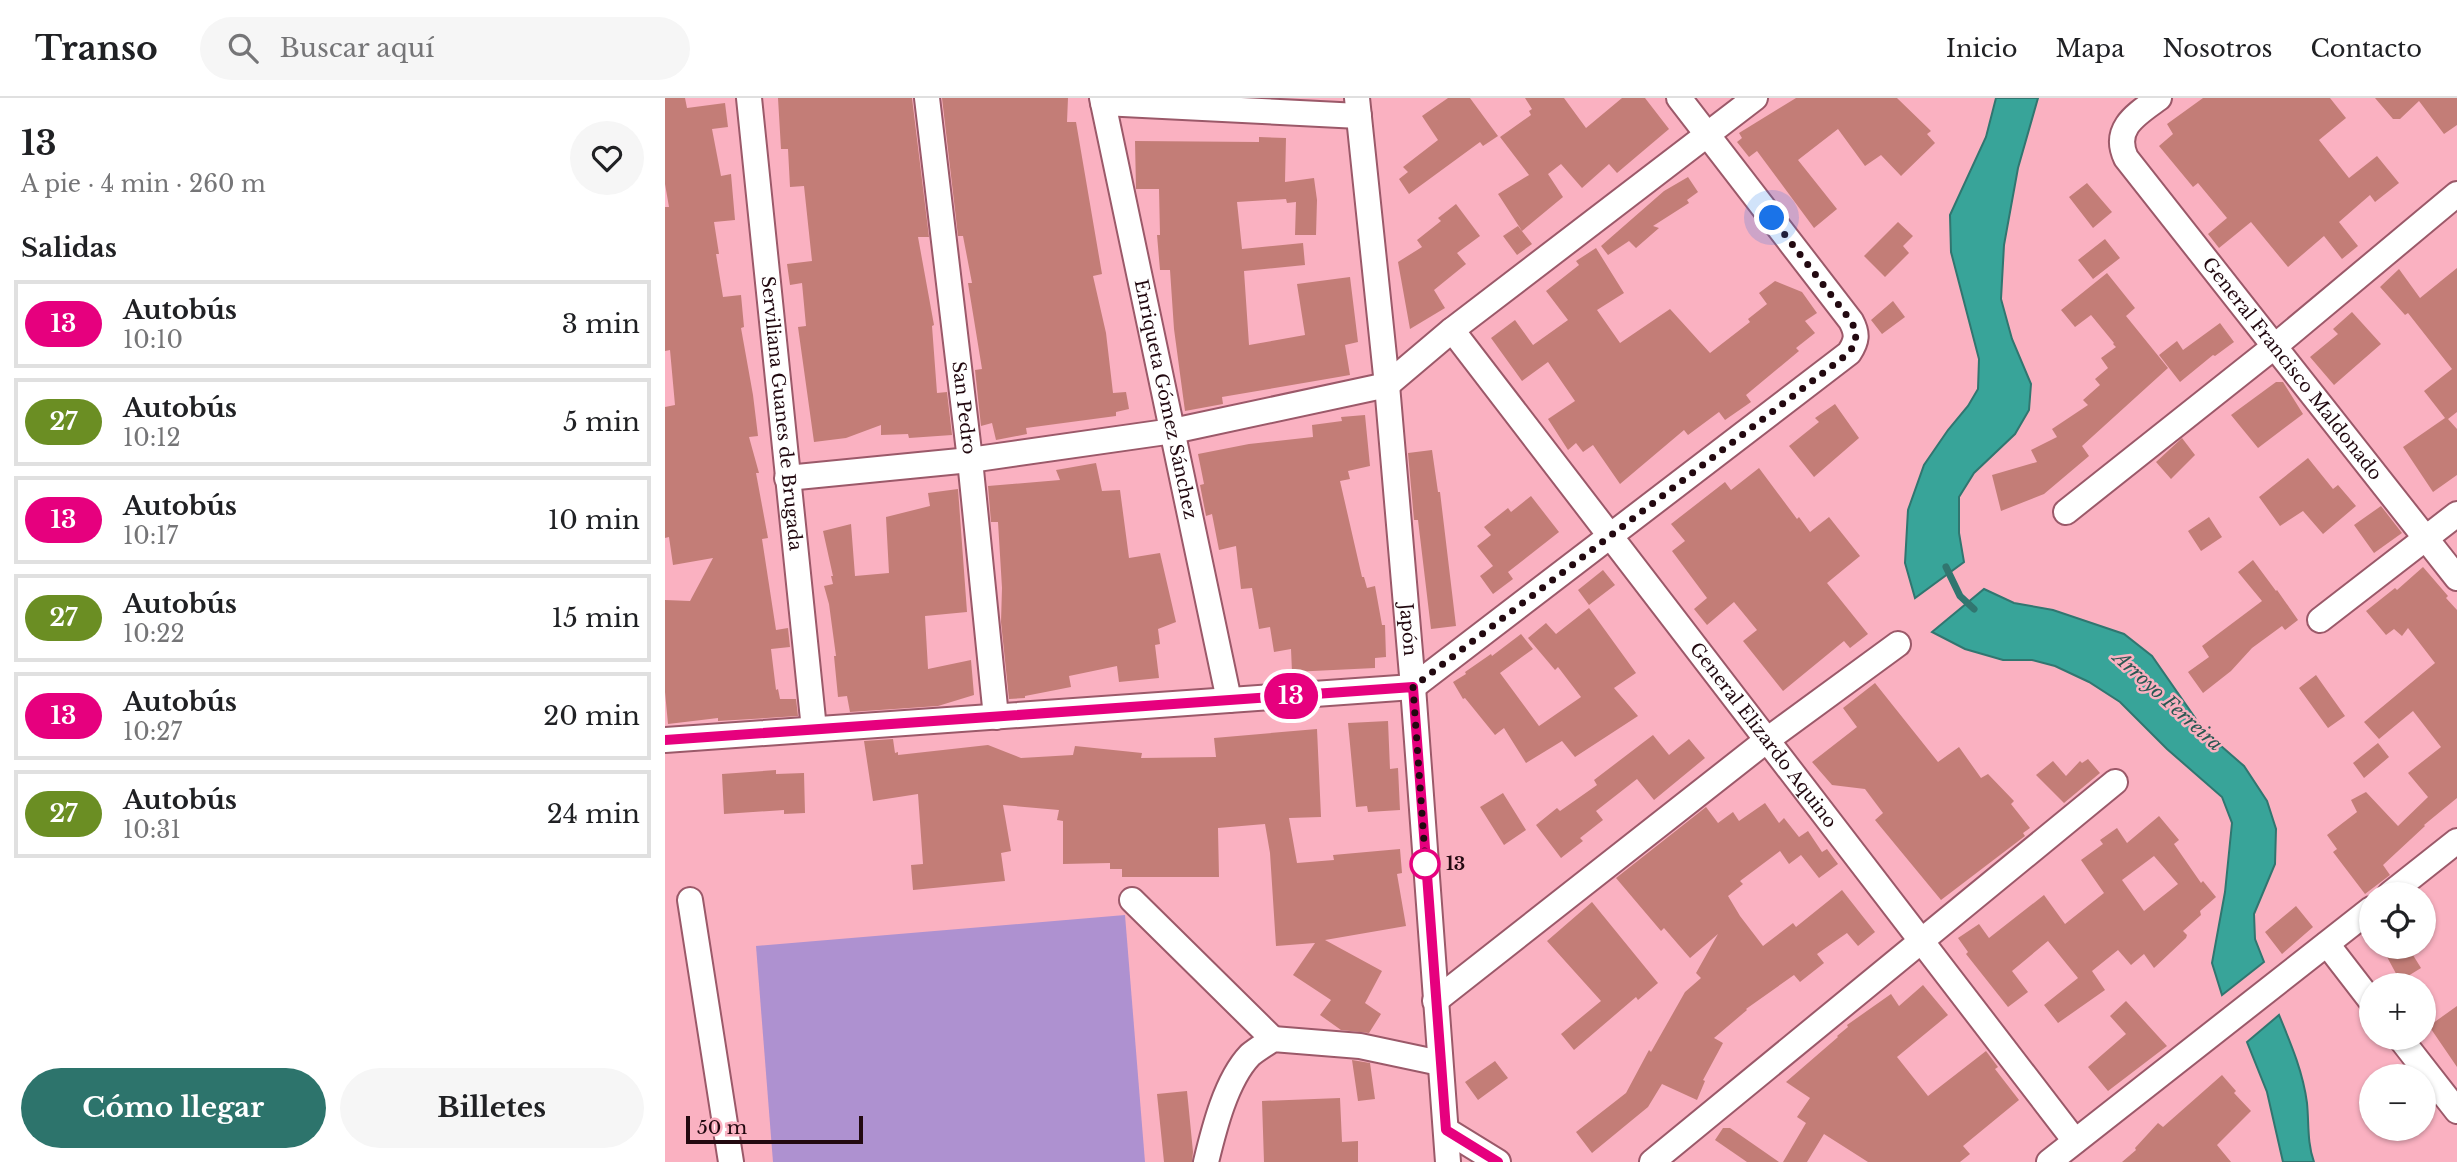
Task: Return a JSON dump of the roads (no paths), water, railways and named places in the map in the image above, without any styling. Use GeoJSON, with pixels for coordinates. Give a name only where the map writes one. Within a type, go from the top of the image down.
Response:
{"type":"FeatureCollection","features":[{"type":"Feature","properties":{"kind":"street","name":"Serviliana Guanes de Brugada"},"geometry":{"type":"LineString","coordinates":[[749,98],[814,729]]}},
{"type":"Feature","properties":{"kind":"street","name":"San Pedro"},"geometry":{"type":"LineString","coordinates":[[926,98],[996,717]]}},
{"type":"Feature","properties":{"kind":"street"},"geometry":{"type":"LineString","coordinates":[[665,740],[1413,687],[1849,353],[1856,342],[1857,332],[1851,321],[1679,98]]}},
{"type":"Feature","properties":{"kind":"street"},"geometry":{"type":"LineString","coordinates":[[787,478],[969,460],[1173,431],[1387,385],[1452,330],[1755,98]]}},
{"type":"Feature","properties":{"kind":"street","name":"General Francisco Maldonado"},"geometry":{"type":"LineString","coordinates":[[2159,98],[2134,117],[2122,134],[2122,149],[2126,158],[2457,578]]}},
{"type":"Feature","properties":{"kind":"street"},"geometry":{"type":"LineString","coordinates":[[1103,101],[1358,107]]}},
{"type":"Feature","properties":{"kind":"street","name":"Enriqueta Gómez Sánchez"},"geometry":{"type":"LineString","coordinates":[[1103,101],[1229,700]]}},
{"type":"Feature","properties":{"kind":"street","name":"Japón"},"geometry":{"type":"LineString","coordinates":[[1358,107],[1387,385],[1413,687],[1448,1162]]}},
{"type":"Feature","properties":{"kind":"street"},"geometry":{"type":"LineString","coordinates":[[2066,512],[2274,346],[2457,194]]}},
{"type":"Feature","properties":{"kind":"street","name":"General Elizardo Aquino"},"geometry":{"type":"LineString","coordinates":[[1452,330],[2075,1141]]}},
{"type":"Feature","properties":{"kind":"street"},"geometry":{"type":"LineString","coordinates":[[2320,620],[2457,514]]}},
{"type":"Feature","properties":{"kind":"street"},"geometry":{"type":"LineString","coordinates":[[1435,1001],[1767,740],[1898,644]]}},
{"type":"Feature","properties":{"kind":"street"},"geometry":{"type":"LineString","coordinates":[[1652,1162],[2115,782]]}},
{"type":"Feature","properties":{"kind":"street"},"geometry":{"type":"LineString","coordinates":[[2405,882],[2457,841]]}},
{"type":"Feature","properties":{"kind":"street"},"geometry":{"type":"LineString","coordinates":[[690,900],[731,1162]]}},
{"type":"Feature","properties":{"kind":"street"},"geometry":{"type":"LineString","coordinates":[[1132,900],[1273,1039]]}},
{"type":"Feature","properties":{"kind":"street"},"geometry":{"type":"LineString","coordinates":[[2049,1162],[2359,918]]}},
{"type":"Feature","properties":{"kind":"street"},"geometry":{"type":"LineString","coordinates":[[2326,944],[2359,986]]}},
{"type":"Feature","properties":{"kind":"street"},"geometry":{"type":"LineString","coordinates":[[1206,1162],[1218,1117],[1235,1079],[1250,1055],[1273,1039],[1360,1046],[1440,1063]]}},
{"type":"Feature","properties":{"kind":"street"},"geometry":{"type":"LineString","coordinates":[[2409,1050],[2457,1111]]}},
{"type":"Feature","properties":{"kind":"street"},"geometry":{"type":"LineString","coordinates":[[1446,1130],[1498,1162]]}},
{"type":"Feature","properties":{"kind":"water"},"geometry":{"type":"Polygon","coordinates":[[[1996,98],[2038,98],[2018,168],[2004,245],[2001,299],[2012,339],[2031,384],[2029,410],[2015,434],[1974,473],[1959,497],[1959,533],[1964,562],[1915,598],[1905,563],[1908,510],[1924,465],[1978,389],[1979,359],[1951,252],[1950,215],[1986,137],[1996,98]]]}},
{"type":"Feature","properties":{"kind":"water"},"geometry":{"type":"Polygon","coordinates":[[[1984,589],[2014,603],[2053,610],[2124,634],[2152,656],[2205,732],[2244,766],[2267,801],[2276,829],[2275,864],[2254,914],[2255,939],[2264,962],[2222,995],[2212,963],[2225,892],[2232,823],[2222,797],[2167,749],[2120,702],[2089,682],[2055,666],[2032,660],[2003,660],[1965,649],[1932,632],[1984,589]]]}},
{"type":"Feature","properties":{"kind":"water"},"geometry":{"type":"Polygon","coordinates":[[[2279,1015],[2303,1080],[2310,1148],[2314,1162],[2283,1162],[2267,1092],[2247,1042],[2279,1015]]]}},
{"type":"Feature","properties":{"kind":"waterway","name":"Arroyo Ferreira"},"geometry":{"type":"LineString","coordinates":[[1946,567],[1960,596],[1974,609]]}},
{"type":"Feature","properties":{"kind":"place","name":"13"},"geometry":{"type":"Point","coordinates":[1425,864]}}]}
